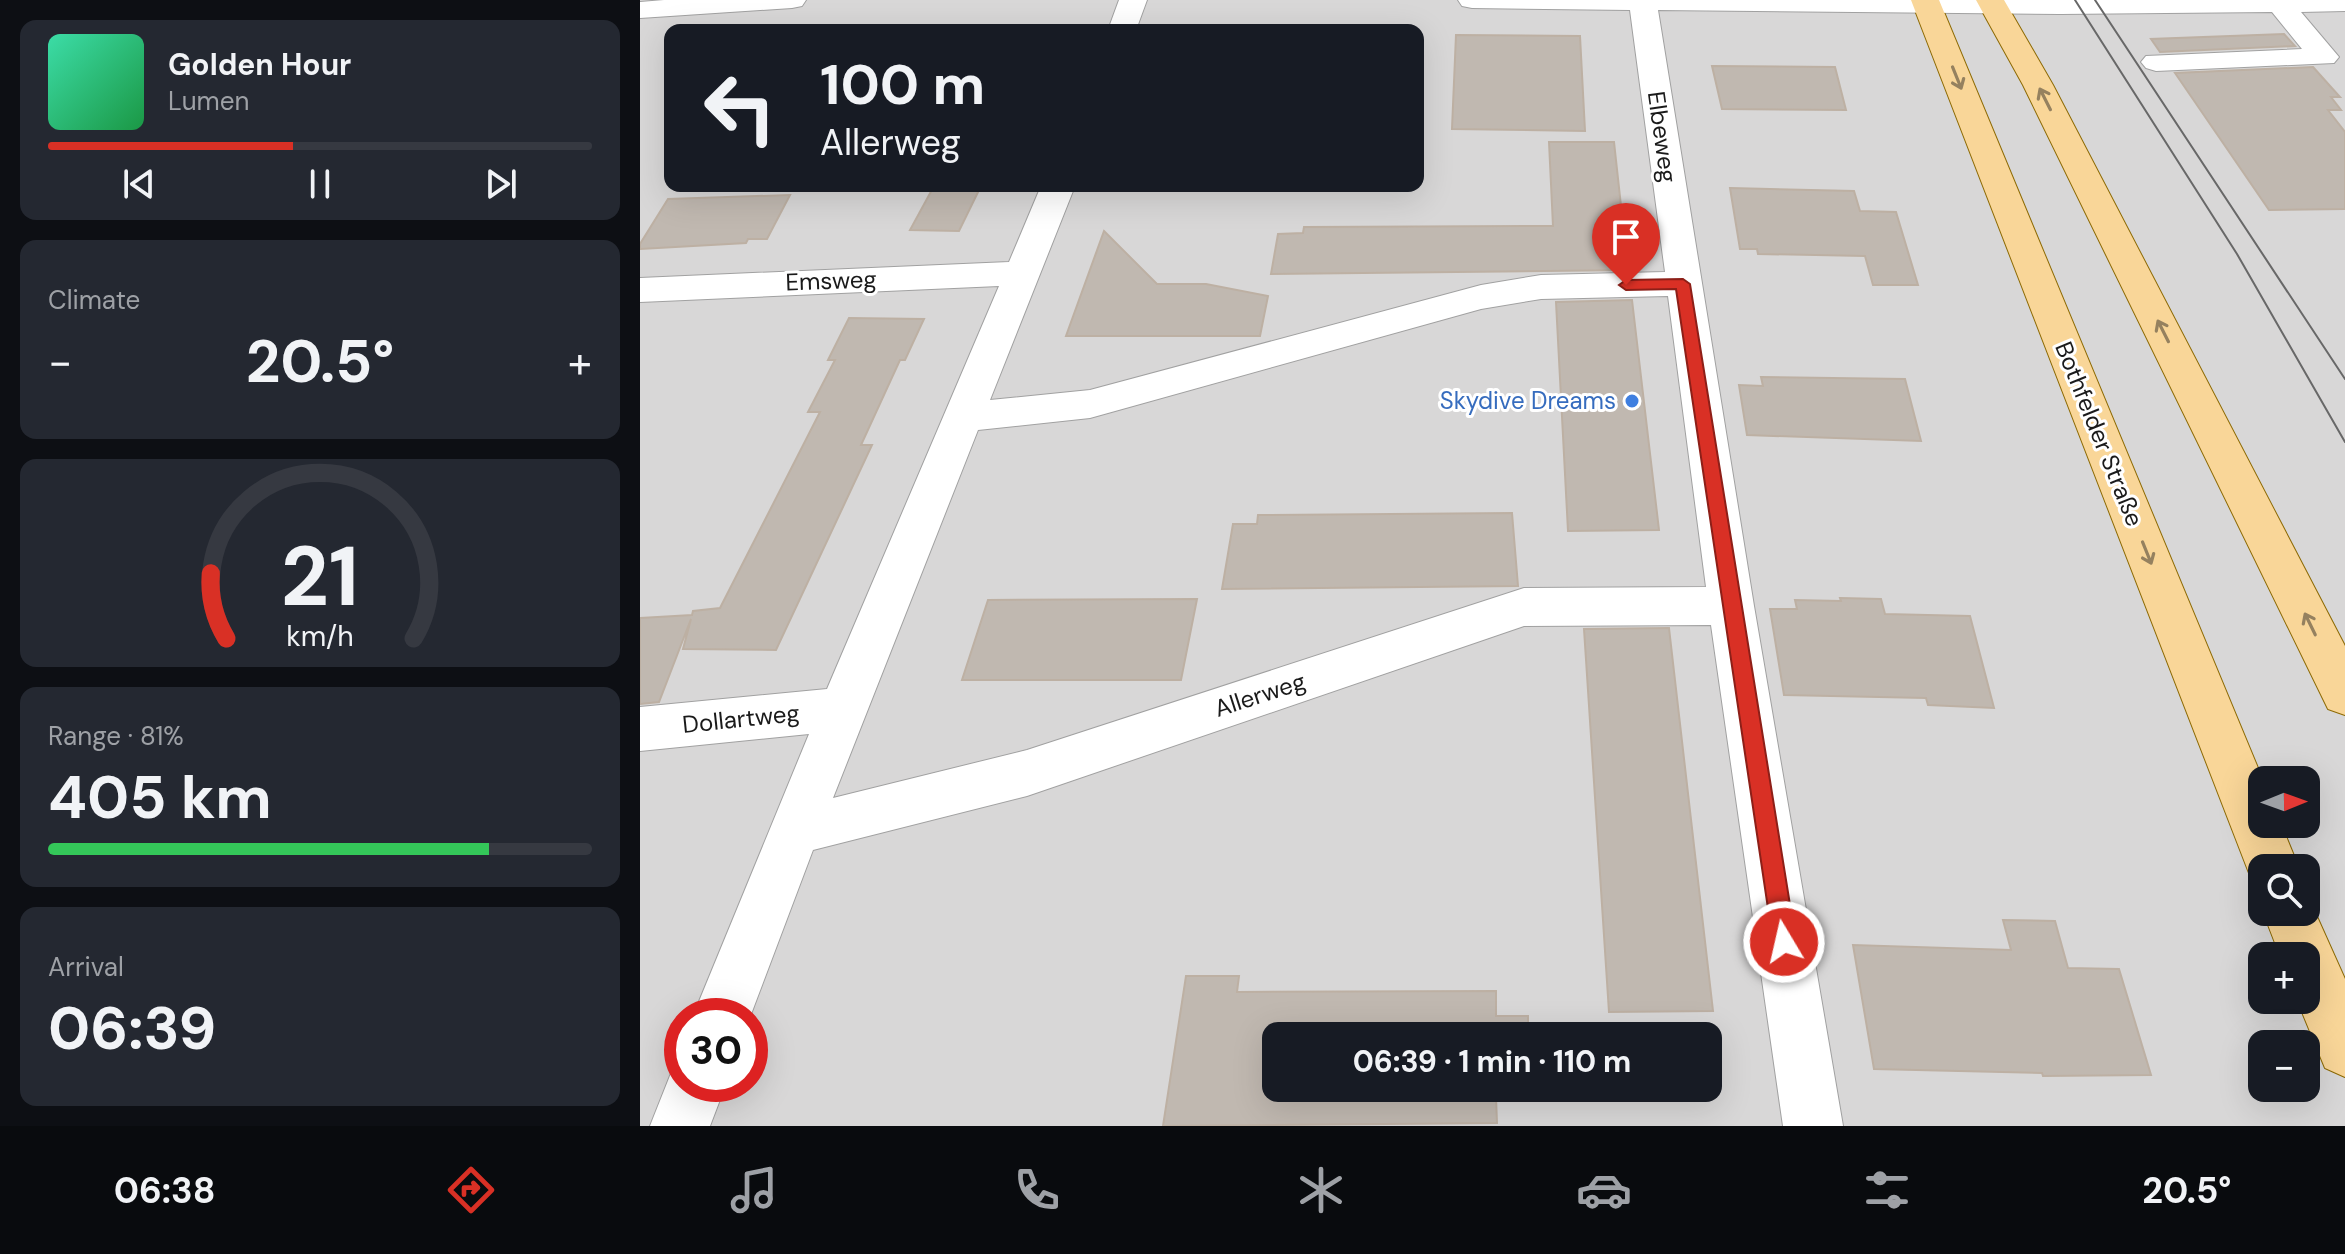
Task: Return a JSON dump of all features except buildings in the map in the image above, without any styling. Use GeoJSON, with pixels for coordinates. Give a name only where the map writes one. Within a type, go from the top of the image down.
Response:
{"type":"FeatureCollection","features":[{"type":"Feature","properties":{"kind":"main road","name":"Bothfelder Straße"},"geometry":{"type":"LineString","coordinates":[[1926,3],[2267,854]]}},
{"type":"Feature","properties":{"kind":"main road"},"geometry":{"type":"LineString","coordinates":[[1991,3],[2045,99],[2345,694]]}},
{"type":"Feature","properties":{"kind":"main road"},"geometry":{"type":"LineString","coordinates":[[2296,926],[2345,1048]]}},
{"type":"Feature","properties":{"kind":"street"},"geometry":{"type":"LineString","coordinates":[[640,10],[792,0]]}},
{"type":"Feature","properties":{"kind":"street"},"geometry":{"type":"LineString","coordinates":[[1124,24],[1133,0]]}},
{"type":"Feature","properties":{"kind":"street"},"geometry":{"type":"LineString","coordinates":[[1472,0],[2345,3]]}},
{"type":"Feature","properties":{"kind":"street","name":"Elbeweg"},"geometry":{"type":"LineString","coordinates":[[1643,1],[1731,606],[1813,1126]]}},
{"type":"Feature","properties":{"kind":"street"},"geometry":{"type":"LineString","coordinates":[[2156,62],[2324,57],[2278,2]]}},
{"type":"Feature","properties":{"kind":"street"},"geometry":{"type":"LineString","coordinates":[[729,998],[843,709],[1056,192]]}},
{"type":"Feature","properties":{"kind":"street","name":"Emsweg"},"geometry":{"type":"LineString","coordinates":[[640,290],[1022,273]]}},
{"type":"Feature","properties":{"kind":"street"},"geometry":{"type":"LineString","coordinates":[[963,417],[1090,404],[1481,297],[1541,287],[1683,284]]}},
{"type":"Feature","properties":{"kind":"street","name":"Allerweg"},"geometry":{"type":"LineString","coordinates":[[795,828],[832,823],[1027,773],[1524,607],[1731,606]]}},
{"type":"Feature","properties":{"kind":"street","name":"Dollartweg"},"geometry":{"type":"LineString","coordinates":[[640,729],[843,709]]}},
{"type":"Feature","properties":{"kind":"street"},"geometry":{"type":"LineString","coordinates":[[680,1126],[689,1102]]}},
{"type":"Feature","properties":{"kind":"shaded area"},"geometry":{"type":"Polygon","coordinates":[[[640,0],[2345,0],[2345,1126],[640,1126],[640,0]]]}},
{"type":"Feature","properties":{"kind":"tram line"},"geometry":{"type":"LineString","coordinates":[[2075,0],[2237,254],[2345,442]]}},
{"type":"Feature","properties":{"kind":"tram line"},"geometry":{"type":"LineString","coordinates":[[2095,0],[2345,379]]}},
{"type":"Feature","properties":{"kind":"place","name":"Skydive Dreams"},"geometry":{"type":"Point","coordinates":[1632,401]}},
{"type":"Feature","properties":{"kind":"route"},"geometry":{"type":"LineString","coordinates":[[1626,285],[1683,284],[1784,942]]}}]}
